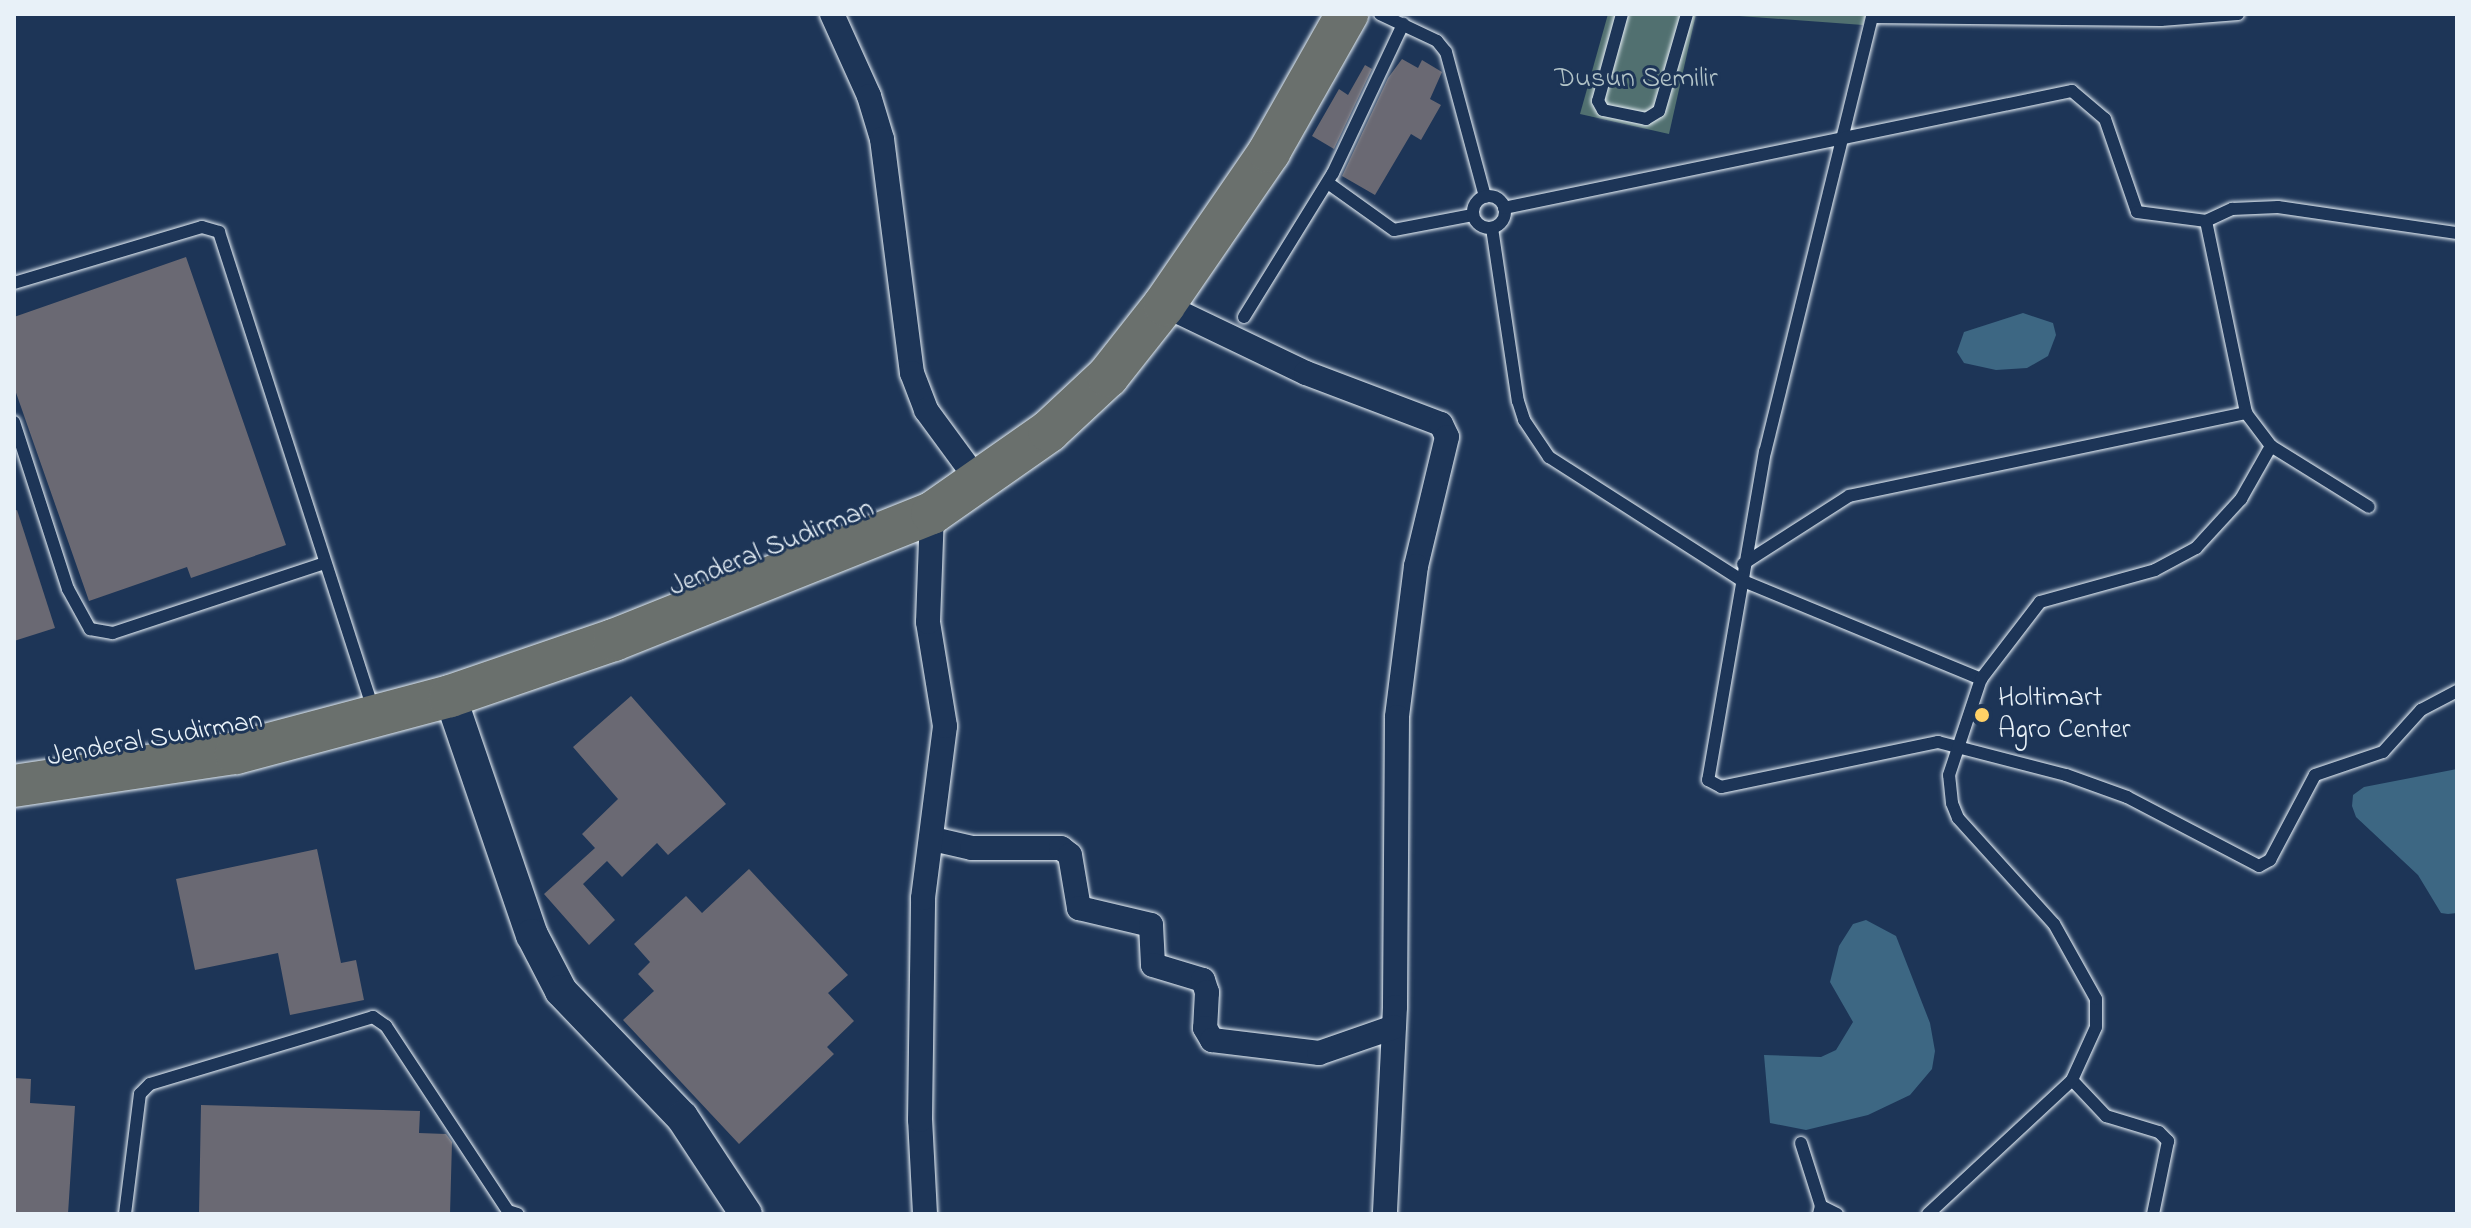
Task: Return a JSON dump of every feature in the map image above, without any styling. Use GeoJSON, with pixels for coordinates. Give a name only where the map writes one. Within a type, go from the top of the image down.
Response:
{"type":"FeatureCollection","features":[{"type":"Feature","properties":{"kind":"highway","name":"Jenderal Sudirman"},"geometry":{"type":"LineString","coordinates":[[14,762],[231,730],[444,674],[834,527],[965,463],[1035,411],[1089,359],[1137,301],[1249,141],[1322,14]]}},
{"type":"Feature","properties":{"kind":"highway"},"geometry":{"type":"LineString","coordinates":[[14,786],[236,753],[450,696],[614,640],[932,513],[1049,431],[1108,376],[1164,305],[1269,152],[1347,14]]}},
{"type":"Feature","properties":{"kind":"street"},"geometry":{"type":"LineString","coordinates":[[832,14],[869,96],[882,139],[912,373],[926,410],[965,463]]}},
{"type":"Feature","properties":{"kind":"street"},"geometry":{"type":"LineString","coordinates":[[1164,305],[1306,373],[1441,424],[1446,432],[1416,566],[1397,717],[1394,1027],[1385,1214]]}},
{"type":"Feature","properties":{"kind":"street"},"geometry":{"type":"LineString","coordinates":[[925,1214],[920,1120],[923,898],[933,839],[945,726],[928,622],[932,513]]}},
{"type":"Feature","properties":{"kind":"street"},"geometry":{"type":"LineString","coordinates":[[450,696],[522,908],[556,982],[574,1007],[682,1117],[746,1214]]}},
{"type":"Feature","properties":{"kind":"street"},"geometry":{"type":"LineString","coordinates":[[933,839],[972,848],[1061,848],[1070,855],[1073,897],[1079,908],[1151,925],[1153,965],[1203,980],[1207,992],[1205,1028],[1212,1040],[1319,1053],[1394,1027]]}},
{"type":"Feature","properties":{"kind":"lane"},"geometry":{"type":"LineString","coordinates":[[1380,14],[1437,41],[1450,60],[1485,197]]}},
{"type":"Feature","properties":{"kind":"lane"},"geometry":{"type":"LineString","coordinates":[[1622,14],[1598,101],[1603,110],[1646,119],[1659,111],[1687,14]]}},
{"type":"Feature","properties":{"kind":"lane"},"geometry":{"type":"LineString","coordinates":[[2238,14],[2161,20],[1872,17],[1844,138],[1803,285],[1743,564],[1710,784],[1721,787],[1938,742],[2127,797],[2259,866],[2270,860],[2315,775],[2383,752],[2421,710],[2457,691]]}},
{"type":"Feature","properties":{"kind":"lane"},"geometry":{"type":"LineString","coordinates":[[1244,317],[1328,183],[1403,24]]}},
{"type":"Feature","properties":{"kind":"lane"},"geometry":{"type":"LineString","coordinates":[[1504,208],[2072,91],[2105,119],[2137,212],[2206,221],[2232,209],[2278,207],[2457,233]]}},
{"type":"Feature","properties":{"kind":"lane"},"geometry":{"type":"LineString","coordinates":[[1328,183],[1394,230],[1473,215]]}},
{"type":"Feature","properties":{"kind":"lane"},"geometry":{"type":"LineString","coordinates":[[1485,197],[1499,200],[1504,208],[1504,218],[1492,228],[1478,224],[1473,215],[1477,201],[1485,197]]}},
{"type":"Feature","properties":{"kind":"lane"},"geometry":{"type":"LineString","coordinates":[[2206,221],[2246,413],[2271,446],[2369,507]]}},
{"type":"Feature","properties":{"kind":"lane"},"geometry":{"type":"LineString","coordinates":[[14,283],[202,227],[219,232],[369,696]]}},
{"type":"Feature","properties":{"kind":"lane"},"geometry":{"type":"LineString","coordinates":[[1492,228],[1518,401],[1535,441],[1549,457],[1741,580],[1981,679]]}},
{"type":"Feature","properties":{"kind":"lane"},"geometry":{"type":"LineString","coordinates":[[1743,564],[1849,496],[2246,413]]}},
{"type":"Feature","properties":{"kind":"lane"},"geometry":{"type":"LineString","coordinates":[[14,422],[68,589],[90,629],[113,633],[325,563]]}},
{"type":"Feature","properties":{"kind":"lane"},"geometry":{"type":"LineString","coordinates":[[1928,1214],[2072,1080],[2096,1027],[2096,999],[2054,924],[1958,818],[1949,788],[1957,746],[1981,679],[2040,602],[2155,570],[2196,548],[2241,499],[2271,446]]}},
{"type":"Feature","properties":{"kind":"lane"},"geometry":{"type":"LineString","coordinates":[[125,1214],[140,1094],[150,1084],[373,1017],[386,1026],[508,1211],[518,1214]]}},
{"type":"Feature","properties":{"kind":"lane"},"geometry":{"type":"LineString","coordinates":[[2072,1080],[2106,1116],[2159,1132],[2168,1141],[2153,1214]]}},
{"type":"Feature","properties":{"kind":"lane"},"geometry":{"type":"LineString","coordinates":[[1801,1143],[1820,1210],[1837,1214]]}},
{"type":"Feature","properties":{"kind":"green space","name":"Dusun Semilir"},"geometry":{"type":"Polygon","coordinates":[[[1608,14],[1696,14],[1669,134],[1580,114],[1608,14]]]}},
{"type":"Feature","properties":{"kind":"green space","name":"Dusun Semilir"},"geometry":{"type":"Polygon","coordinates":[[[1712,14],[1866,14],[1863,25],[1712,14]]]}},
{"type":"Feature","properties":{"kind":"water"},"geometry":{"type":"Polygon","coordinates":[[[2023,313],[2053,323],[2056,335],[2048,356],[2027,368],[1996,370],[1964,363],[1957,352],[1964,332],[2023,313]]]}},
{"type":"Feature","properties":{"kind":"water"},"geometry":{"type":"Polygon","coordinates":[[[2457,769],[2457,913],[2448,914],[2441,913],[2418,875],[2356,817],[2352,806],[2353,795],[2364,787],[2457,769]]]}},
{"type":"Feature","properties":{"kind":"water"},"geometry":{"type":"Polygon","coordinates":[[[1866,920],[1896,936],[1930,1023],[1935,1051],[1932,1069],[1910,1095],[1868,1115],[1806,1130],[1770,1123],[1764,1055],[1821,1057],[1836,1050],[1853,1022],[1830,982],[1839,946],[1853,924],[1866,920]]]}},
{"type":"Feature","properties":{"kind":"building"},"geometry":{"type":"Polygon","coordinates":[[[1402,59],[1418,68],[1422,60],[1442,72],[1430,99],[1441,105],[1421,140],[1411,134],[1375,195],[1342,176],[1388,78],[1402,59]]]}},
{"type":"Feature","properties":{"kind":"building"},"geometry":{"type":"Polygon","coordinates":[[[1365,65],[1372,69],[1334,149],[1312,136],[1339,89],[1348,95],[1365,65]]]}},
{"type":"Feature","properties":{"kind":"building"},"geometry":{"type":"Polygon","coordinates":[[[186,257],[286,545],[191,578],[187,567],[89,601],[14,387],[14,317],[186,257]]]}},
{"type":"Feature","properties":{"kind":"building"},"geometry":{"type":"Polygon","coordinates":[[[17,510],[55,628],[14,641],[14,511],[17,510]]]}},
{"type":"Feature","properties":{"kind":"building"},"geometry":{"type":"Polygon","coordinates":[[[631,696],[726,804],[668,855],[657,843],[622,877],[607,861],[583,884],[615,920],[589,945],[544,894],[595,848],[582,834],[618,799],[573,747],[631,696]]]}},
{"type":"Feature","properties":{"kind":"building"},"geometry":{"type":"Polygon","coordinates":[[[317,849],[341,963],[356,960],[364,1000],[290,1015],[278,953],[195,970],[176,879],[317,849]]]}},
{"type":"Feature","properties":{"kind":"building"},"geometry":{"type":"Polygon","coordinates":[[[749,869],[848,975],[828,993],[854,1021],[827,1047],[834,1054],[739,1144],[623,1020],[654,991],[638,974],[650,962],[634,944],[686,896],[702,913],[749,869]]]}},
{"type":"Feature","properties":{"kind":"building"},"geometry":{"type":"Polygon","coordinates":[[[14,1078],[31,1079],[30,1103],[75,1106],[68,1214],[14,1214],[14,1078]]]}},
{"type":"Feature","properties":{"kind":"building"},"geometry":{"type":"Polygon","coordinates":[[[201,1105],[420,1111],[419,1133],[446,1134],[452,1142],[450,1214],[199,1214],[201,1105]]]}},
{"type":"Feature","properties":{"kind":"place","name":"Holtimart Agro Center"},"geometry":{"type":"Point","coordinates":[1982,715]}}]}
